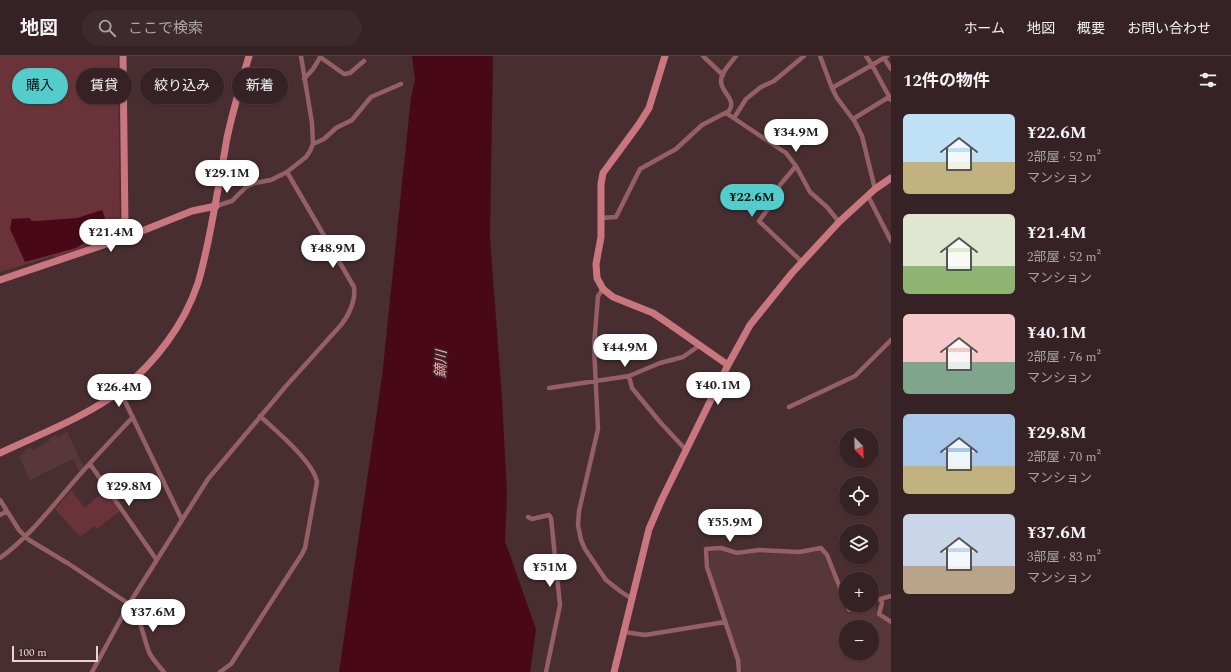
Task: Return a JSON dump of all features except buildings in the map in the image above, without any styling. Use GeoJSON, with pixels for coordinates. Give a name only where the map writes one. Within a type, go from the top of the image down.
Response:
{"type":"FeatureCollection","features":[{"type":"Feature","properties":{"kind":"street"},"geometry":{"type":"LineString","coordinates":[[123,56],[126,238]]}},
{"type":"Feature","properties":{"kind":"street"},"geometry":{"type":"LineString","coordinates":[[0,453],[77,417],[120,391],[155,357],[172,334],[186,311],[198,283],[216,206],[229,130],[249,56]]}},
{"type":"Feature","properties":{"kind":"street"},"geometry":{"type":"LineString","coordinates":[[0,280],[126,238],[192,211],[232,201],[246,186],[271,180],[287,172],[306,157],[313,144],[310,112],[301,56]]}},
{"type":"Feature","properties":{"kind":"street"},"geometry":{"type":"LineString","coordinates":[[665,56],[649,108],[640,124],[603,173],[601,184],[601,237],[596,264],[597,278],[603,289],[613,297],[659,317],[728,365]]}},
{"type":"Feature","properties":{"kind":"street"},"geometry":{"type":"LineString","coordinates":[[703,56],[723,75]]}},
{"type":"Feature","properties":{"kind":"street"},"geometry":{"type":"LineString","coordinates":[[601,218],[616,217],[640,169],[676,149],[702,125],[726,113],[732,107],[732,103],[722,87],[721,81],[723,75],[736,56]]}},
{"type":"Feature","properties":{"kind":"street"},"geometry":{"type":"LineString","coordinates":[[734,118],[746,99],[761,87],[774,81],[804,56]]}},
{"type":"Feature","properties":{"kind":"street"},"geometry":{"type":"LineString","coordinates":[[820,56],[837,98],[859,128],[864,142],[875,188]]}},
{"type":"Feature","properties":{"kind":"street"},"geometry":{"type":"LineString","coordinates":[[852,119],[890,98],[866,56]]}},
{"type":"Feature","properties":{"kind":"street"},"geometry":{"type":"LineString","coordinates":[[304,79],[313,69],[320,57],[344,74],[350,73],[364,61]]}},
{"type":"Feature","properties":{"kind":"street"},"geometry":{"type":"LineString","coordinates":[[832,88],[886,57],[891,69]]}},
{"type":"Feature","properties":{"kind":"street"},"geometry":{"type":"LineString","coordinates":[[313,144],[324,139],[336,128],[352,120],[371,97],[401,84]]}},
{"type":"Feature","properties":{"kind":"street"},"geometry":{"type":"LineString","coordinates":[[726,113],[786,153],[796,166],[810,192],[827,207],[839,222]]}},
{"type":"Feature","properties":{"kind":"street"},"geometry":{"type":"LineString","coordinates":[[796,166],[780,185],[768,209],[759,221],[802,262]]}},
{"type":"Feature","properties":{"kind":"street"},"geometry":{"type":"LineString","coordinates":[[92,672],[129,604],[156,559],[208,479],[260,416],[342,325],[349,314],[354,294],[354,287],[287,172]]}},
{"type":"Feature","properties":{"kind":"street"},"geometry":{"type":"LineString","coordinates":[[614,672],[649,529],[728,365],[750,325],[802,262],[839,222],[875,188],[891,178]]}},
{"type":"Feature","properties":{"kind":"street"},"geometry":{"type":"LineString","coordinates":[[868,196],[891,241]]}},
{"type":"Feature","properties":{"kind":"street"},"geometry":{"type":"LineString","coordinates":[[603,289],[598,296],[594,323],[598,430],[579,511],[578,525],[581,540],[585,549],[606,580],[620,592],[632,599]]}},
{"type":"Feature","properties":{"kind":"street"},"geometry":{"type":"LineString","coordinates":[[789,407],[855,376],[891,340]]}},
{"type":"Feature","properties":{"kind":"street"},"geometry":{"type":"LineString","coordinates":[[549,388],[629,376],[660,363],[683,357],[700,345]]}},
{"type":"Feature","properties":{"kind":"street"},"geometry":{"type":"LineString","coordinates":[[629,376],[632,388],[660,422],[686,450]]}},
{"type":"Feature","properties":{"kind":"street"},"geometry":{"type":"LineString","coordinates":[[120,391],[182,520]]}},
{"type":"Feature","properties":{"kind":"street"},"geometry":{"type":"LineString","coordinates":[[220,672],[231,664],[302,554],[305,548],[317,482],[314,473],[289,441],[260,416]]}},
{"type":"Feature","properties":{"kind":"street"},"geometry":{"type":"LineString","coordinates":[[0,558],[12,549],[49,511],[133,417]]}},
{"type":"Feature","properties":{"kind":"street"},"geometry":{"type":"LineString","coordinates":[[90,464],[156,559]]}},
{"type":"Feature","properties":{"kind":"street"},"geometry":{"type":"LineString","coordinates":[[0,500],[24,536],[34,544],[86,575],[129,604],[136,612],[151,655],[164,672]]}},
{"type":"Feature","properties":{"kind":"street"},"geometry":{"type":"LineString","coordinates":[[0,515],[7,511]]}},
{"type":"Feature","properties":{"kind":"street"},"geometry":{"type":"LineString","coordinates":[[528,516],[532,519],[549,515],[551,518],[560,605],[546,672]]}},
{"type":"Feature","properties":{"kind":"street"},"geometry":{"type":"LineString","coordinates":[[739,672],[738,660],[707,567],[706,549],[720,548],[737,554],[760,550],[799,552],[821,548],[827,554],[839,586]]}},
{"type":"Feature","properties":{"kind":"street"},"geometry":{"type":"LineString","coordinates":[[891,596],[881,599],[882,603],[879,614],[891,622]]}},
{"type":"Feature","properties":{"kind":"street"},"geometry":{"type":"LineString","coordinates":[[624,632],[645,635],[725,622]]}},
{"type":"Feature","properties":{"kind":"shaded area"},"geometry":{"type":"Polygon","coordinates":[[[0,56],[118,56],[118,68],[76,68],[76,104],[119,104],[120,230],[89,246],[56,257],[53,256],[0,272],[0,56]]]}},
{"type":"Feature","properties":{"kind":"shaded area"},"geometry":{"type":"Polygon","coordinates":[[[67,432],[84,467],[80,472],[73,459],[30,480],[19,456],[25,453],[24,450],[31,447],[33,450],[50,441],[49,439],[56,435],[58,437],[67,432]]]}},
{"type":"Feature","properties":{"kind":"shaded area"},"geometry":{"type":"Polygon","coordinates":[[[71,490],[85,508],[105,490],[120,511],[97,529],[94,526],[80,537],[55,509],[71,490]]]}},
{"type":"Feature","properties":{"kind":"shaded area"},"geometry":{"type":"Polygon","coordinates":[[[712,551],[722,551],[738,556],[752,553],[801,554],[819,551],[822,552],[839,591],[839,612],[846,612],[847,614],[852,612],[877,612],[877,614],[891,624],[891,672],[743,672],[710,568],[710,553],[712,551]]]}},
{"type":"Feature","properties":{"kind":"water","name":"鏑川"},"geometry":{"type":"Polygon","coordinates":[[[412,56],[493,56],[490,238],[502,398],[507,495],[505,541],[536,629],[530,672],[339,672],[382,377],[411,97],[415,80],[412,56]]]}},
{"type":"Feature","properties":{"kind":"water"},"geometry":{"type":"Polygon","coordinates":[[[102,210],[109,228],[76,248],[25,262],[10,229],[12,219],[29,218],[32,221],[37,221],[77,218],[102,210]]]}}]}
